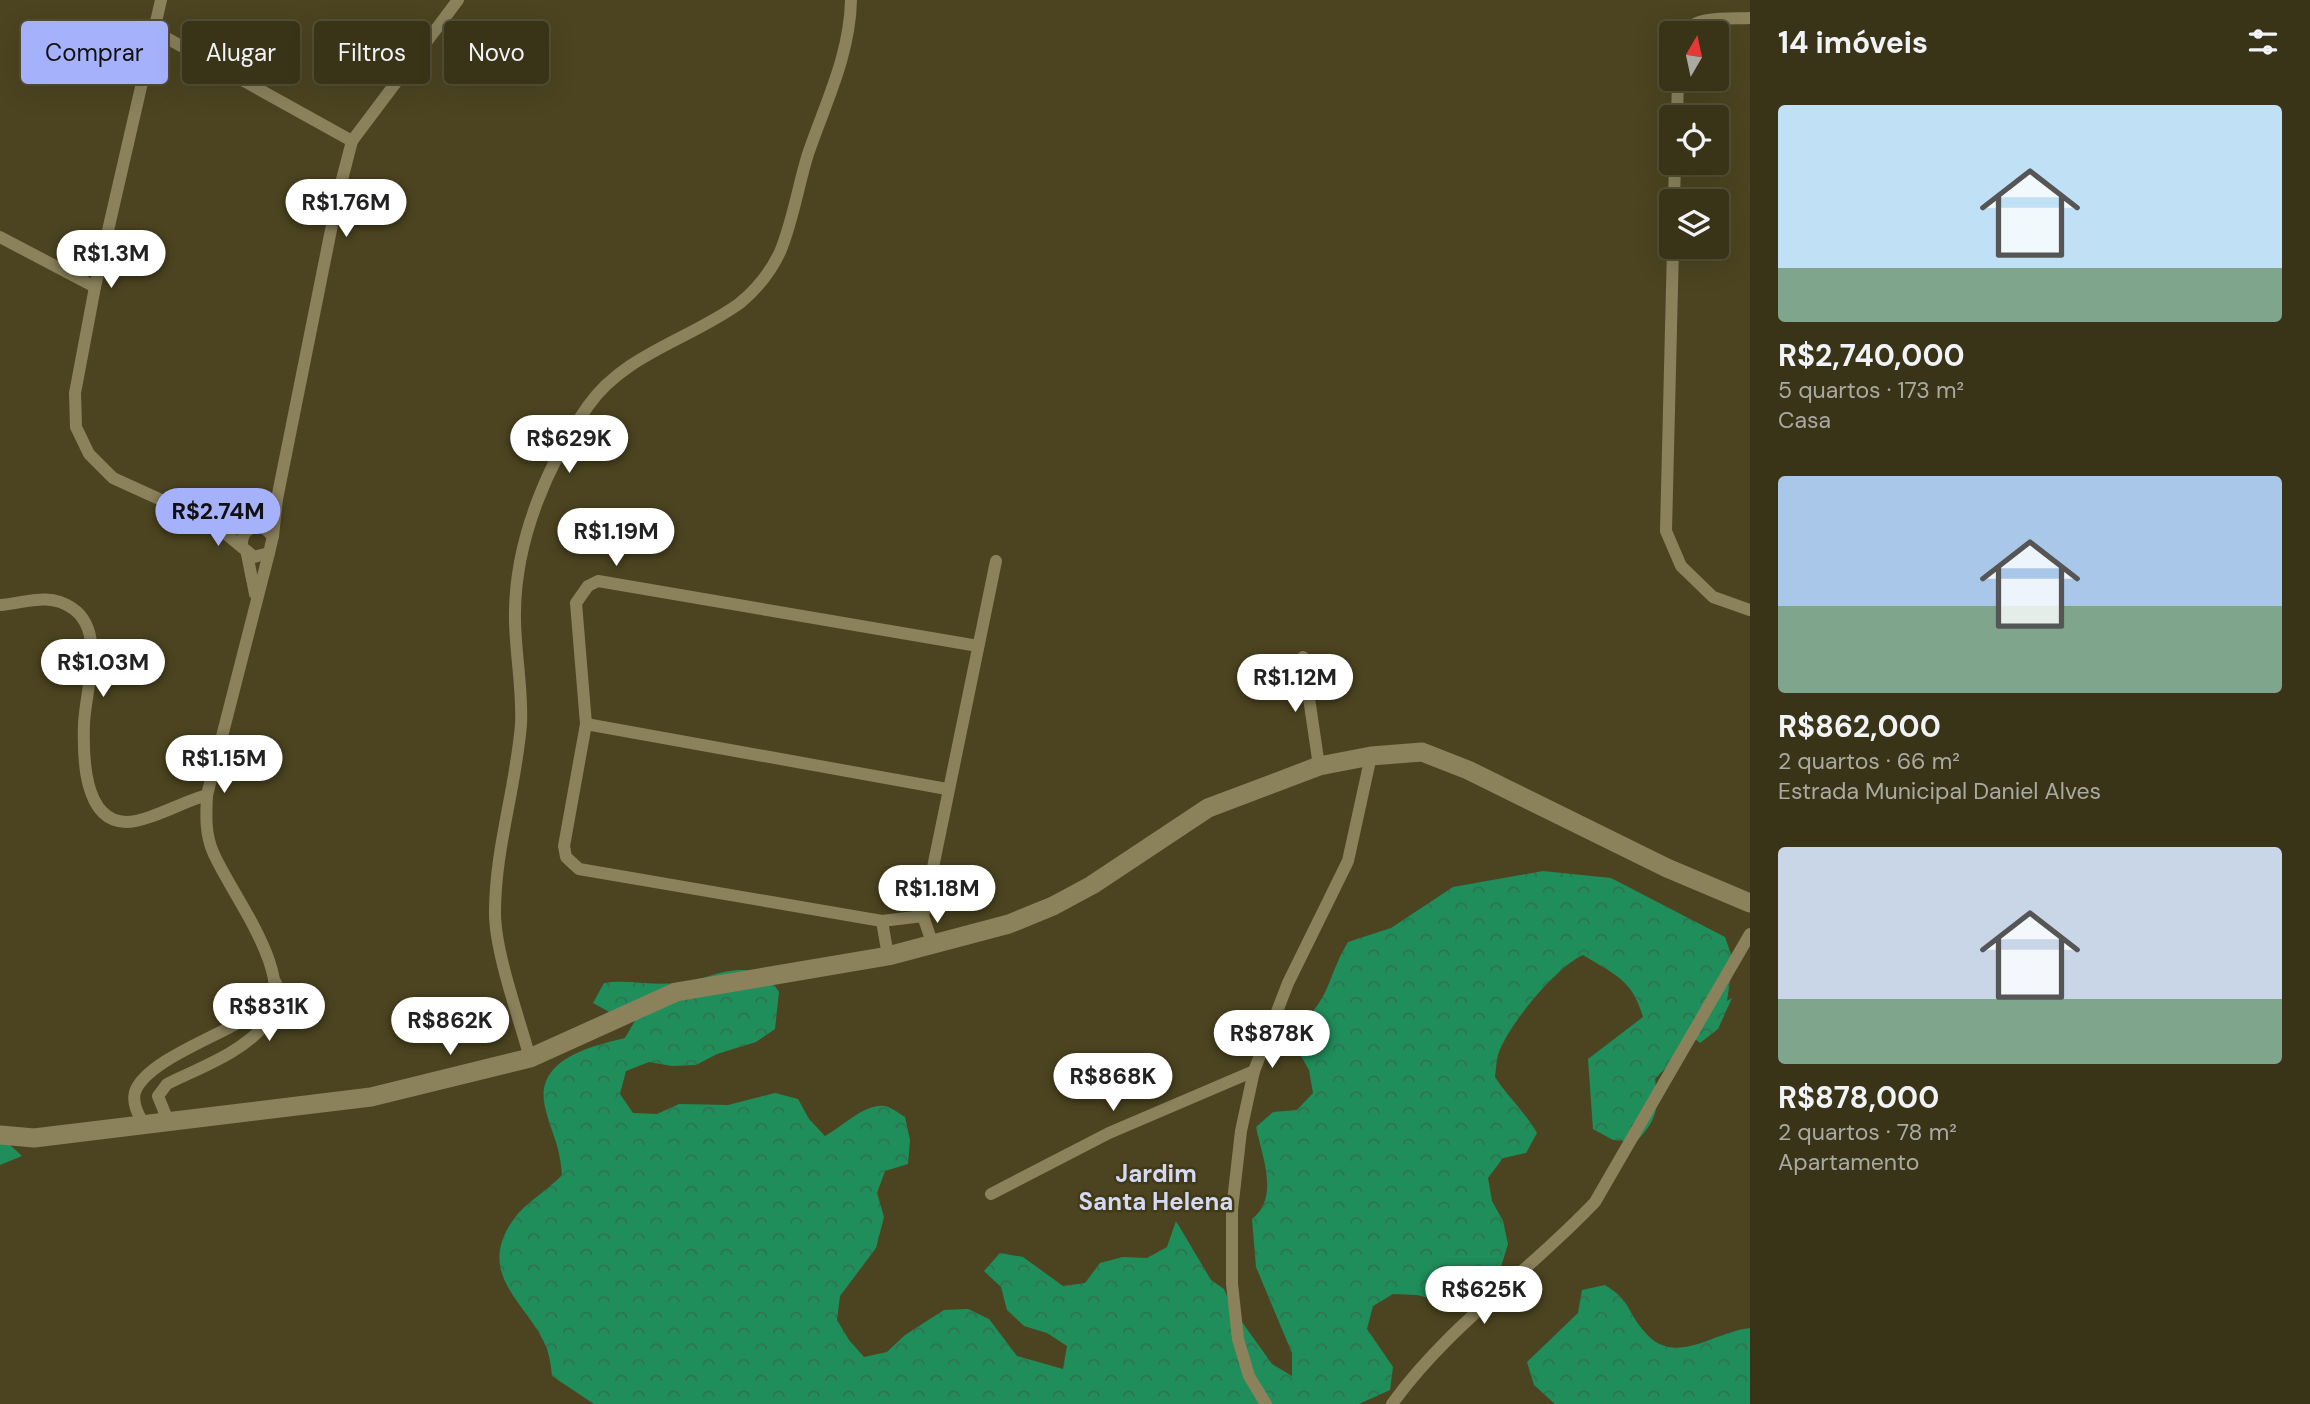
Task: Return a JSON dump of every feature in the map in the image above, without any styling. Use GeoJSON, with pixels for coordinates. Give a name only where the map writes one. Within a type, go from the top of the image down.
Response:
{"type":"FeatureCollection","features":[{"type":"Feature","properties":{"kind":"street"},"geometry":{"type":"LineString","coordinates":[[156,21],[161,0]]}},
{"type":"Feature","properties":{"kind":"street"},"geometry":{"type":"LineString","coordinates":[[167,1121],[158,1096],[167,1084],[246,1042],[266,1023],[273,1010],[277,983],[262,943],[212,851],[206,824],[206,794],[273,536],[277,499],[338,195],[352,141],[458,0]]}},
{"type":"Feature","properties":{"kind":"street"},"geometry":{"type":"LineString","coordinates":[[530,1058],[508,981],[495,916],[498,856],[521,723],[514,611],[518,564],[532,516],[561,452],[590,404],[626,368],[740,303],[764,280],[780,250],[808,155],[843,55],[851,0]]}},
{"type":"Feature","properties":{"kind":"street"},"geometry":{"type":"LineString","coordinates":[[1704,21],[1750,18]]}},
{"type":"Feature","properties":{"kind":"street"},"geometry":{"type":"LineString","coordinates":[[168,39],[352,141]]}},
{"type":"Feature","properties":{"kind":"street"},"geometry":{"type":"LineString","coordinates":[[142,84],[94,287],[75,393],[76,427],[89,454],[113,478],[214,524],[254,558],[269,553]]}},
{"type":"Feature","properties":{"kind":"street"},"geometry":{"type":"LineString","coordinates":[[0,237],[94,287]]}},
{"type":"Feature","properties":{"kind":"street"},"geometry":{"type":"LineString","coordinates":[[1673,259],[1666,531],[1681,566],[1713,597],[1750,610]]}},
{"type":"Feature","properties":{"kind":"street"},"geometry":{"type":"LineString","coordinates":[[256,598],[245,550],[244,533],[253,527],[277,499]]}},
{"type":"Feature","properties":{"kind":"street"},"geometry":{"type":"LineString","coordinates":[[214,524],[263,527],[273,536]]}},
{"type":"Feature","properties":{"kind":"street"},"geometry":{"type":"LineString","coordinates":[[933,945],[923,916],[996,561]]}},
{"type":"Feature","properties":{"kind":"street"},"geometry":{"type":"LineString","coordinates":[[923,916],[883,921],[571,865],[565,846],[586,723],[576,603],[588,586],[598,582],[978,646]]}},
{"type":"Feature","properties":{"kind":"street"},"geometry":{"type":"LineString","coordinates":[[0,605],[35,598],[53,600],[71,607],[82,617],[89,634],[91,658],[83,724],[86,774],[95,802],[109,818],[127,822],[206,794]]}},
{"type":"Feature","properties":{"kind":"street"},"geometry":{"type":"LineString","coordinates":[[1303,657],[1319,766]]}},
{"type":"Feature","properties":{"kind":"street"},"geometry":{"type":"LineString","coordinates":[[586,723],[947,789]]}},
{"type":"Feature","properties":{"kind":"street"},"geometry":{"type":"LineString","coordinates":[[0,1135],[34,1138],[371,1097],[530,1058],[676,992],[888,956],[1009,924],[1053,906],[1103,878],[1208,808],[1319,766],[1371,756],[1422,752],[1468,770],[1667,868],[1750,903]]}},
{"type":"Feature","properties":{"kind":"street"},"geometry":{"type":"LineString","coordinates":[[1266,1404],[1250,1376],[1238,1339],[1232,1284],[1232,1210],[1241,1131],[1254,1071],[1288,983],[1348,861],[1371,756]]}},
{"type":"Feature","properties":{"kind":"street"},"geometry":{"type":"LineString","coordinates":[[883,921],[888,956]]}},
{"type":"Feature","properties":{"kind":"street"},"geometry":{"type":"LineString","coordinates":[[1392,1404],[1417,1370],[1456,1330],[1563,1236],[1595,1202],[1750,934]]}},
{"type":"Feature","properties":{"kind":"street"},"geometry":{"type":"LineString","coordinates":[[143,1123],[135,1108],[135,1092],[144,1078],[197,1043],[246,1019],[277,983]]}},
{"type":"Feature","properties":{"kind":"street"},"geometry":{"type":"LineString","coordinates":[[991,1194],[1109,1133],[1254,1071]]}},
{"type":"Feature","properties":{"kind":"green space"},"geometry":{"type":"Polygon","coordinates":[[[1543,871],[1611,878],[1725,937],[1733,960],[1727,1001],[1732,998],[1718,1029],[1700,1043],[1694,1038],[1655,1079],[1655,1114],[1636,1142],[1613,1140],[1593,1129],[1588,1059],[1643,1017],[1639,1004],[1621,979],[1583,955],[1547,984],[1511,1029],[1497,1060],[1495,1077],[1537,1133],[1526,1153],[1503,1158],[1488,1178],[1492,1201],[1503,1221],[1508,1244],[1501,1267],[1484,1282],[1440,1301],[1417,1295],[1393,1294],[1373,1306],[1367,1329],[1393,1367],[1390,1390],[1359,1404],[594,1404],[552,1376],[548,1352],[539,1333],[509,1290],[503,1275],[499,1260],[502,1242],[511,1223],[562,1175],[545,1107],[544,1091],[548,1077],[557,1066],[582,1051],[625,1038],[636,1019],[613,1014],[593,1003],[604,983],[675,983],[729,971],[752,970],[766,973],[779,992],[775,1029],[756,1042],[717,1054],[696,1065],[672,1066],[649,1062],[626,1071],[620,1094],[633,1113],[657,1114],[679,1104],[728,1105],[775,1093],[798,1099],[809,1119],[825,1136],[862,1112],[877,1106],[887,1107],[905,1117],[910,1140],[908,1164],[885,1171],[877,1193],[884,1217],[876,1248],[840,1296],[837,1320],[864,1357],[887,1352],[905,1335],[944,1310],[968,1309],[989,1319],[1017,1356],[1063,1369],[1067,1346],[1047,1333],[1024,1326],[1007,1310],[1001,1287],[984,1271],[1000,1253],[1023,1257],[1063,1286],[1085,1283],[1100,1263],[1123,1257],[1147,1258],[1167,1247],[1176,1221],[1211,1280],[1224,1289],[1232,1308],[1272,1364],[1292,1376],[1292,1353],[1256,1267],[1252,1219],[1265,1200],[1267,1188],[1265,1163],[1256,1127],[1273,1112],[1297,1110],[1313,1093],[1309,1070],[1297,1049],[1299,1026],[1318,1005],[1348,942],[1391,928],[1453,887],[1543,871]]]}},
{"type":"Feature","properties":{"kind":"green space"},"geometry":{"type":"Polygon","coordinates":[[[0,1136],[22,1156],[0,1165],[0,1136]]]}},
{"type":"Feature","properties":{"kind":"green space"},"geometry":{"type":"Polygon","coordinates":[[[1605,1285],[1624,1300],[1643,1330],[1667,1347],[1694,1345],[1750,1328],[1750,1404],[1555,1404],[1534,1385],[1527,1362],[1578,1313],[1582,1290],[1605,1285]]]}},
{"type":"Feature","properties":{"kind":"district","name":"Jardim Santa Helena"},"geometry":{"type":"Point","coordinates":[1156,1187]}}]}
